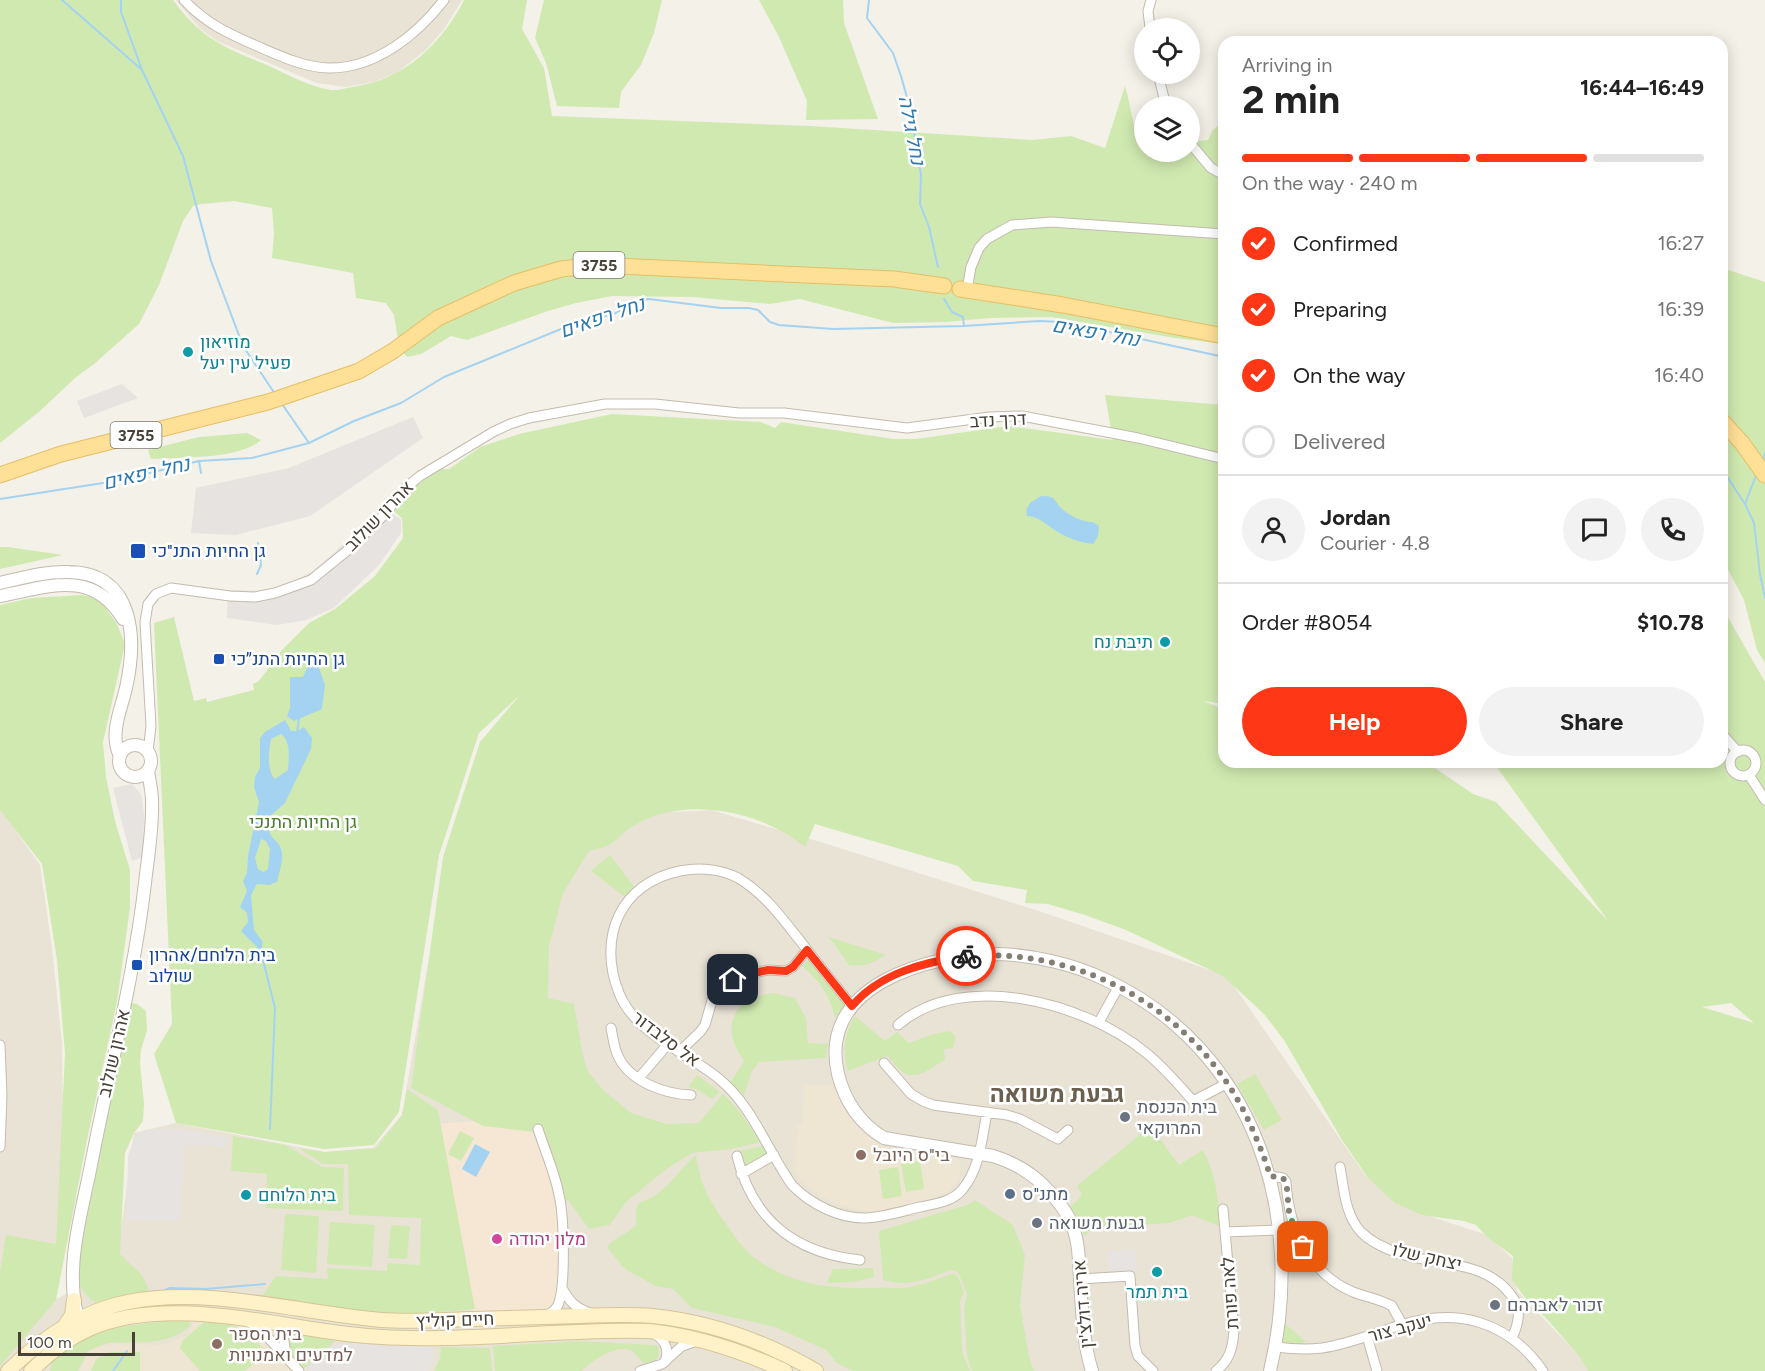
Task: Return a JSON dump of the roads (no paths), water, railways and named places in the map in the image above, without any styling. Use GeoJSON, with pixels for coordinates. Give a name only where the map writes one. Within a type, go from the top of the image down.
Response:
{"type":"FeatureCollection","features":[{"type":"Feature","properties":{"kind":"main road","name":"3755"},"geometry":{"type":"LineString","coordinates":[[0,475],[62,454],[278,398],[359,371],[393,351],[438,318],[514,283],[561,268],[597,265],[894,279],[944,286]]}},
{"type":"Feature","properties":{"kind":"main road"},"geometry":{"type":"LineString","coordinates":[[964,290],[1063,305],[1218,335]]}},
{"type":"Feature","properties":{"kind":"main road"},"geometry":{"type":"LineString","coordinates":[[1728,428],[1765,475]]}},
{"type":"Feature","properties":{"kind":"main road","name":"חיים קוליץ"},"geometry":{"type":"LineString","coordinates":[[86,1321],[107,1308],[148,1299],[191,1296],[381,1320],[650,1316],[703,1325],[757,1343],[816,1371]]}},
{"type":"Feature","properties":{"kind":"main road"},"geometry":{"type":"LineString","coordinates":[[64,1327],[78,1299],[92,1307],[107,1308]]}},
{"type":"Feature","properties":{"kind":"main road","name":"חיים קוליץ"},"geometry":{"type":"LineString","coordinates":[[86,1321],[110,1321],[155,1314],[196,1313],[358,1335],[416,1338],[649,1331],[702,1340],[752,1356],[785,1371]]}},
{"type":"Feature","properties":{"kind":"main road"},"geometry":{"type":"LineString","coordinates":[[8,1371],[42,1341],[64,1327],[86,1321]]}},
{"type":"Feature","properties":{"kind":"main road"},"geometry":{"type":"LineString","coordinates":[[31,1371],[86,1321]]}},
{"type":"Feature","properties":{"kind":"street"},"geometry":{"type":"LineString","coordinates":[[184,0],[205,21],[224,32],[297,63],[327,68],[366,61],[392,48],[416,31],[444,0]]}},
{"type":"Feature","properties":{"kind":"street"},"geometry":{"type":"LineString","coordinates":[[1149,18],[1151,0]]}},
{"type":"Feature","properties":{"kind":"street"},"geometry":{"type":"LineString","coordinates":[[1200,155],[1211,168],[1218,172]]}},
{"type":"Feature","properties":{"kind":"street"},"geometry":{"type":"LineString","coordinates":[[964,290],[979,248],[987,239],[1012,225],[1051,222],[1218,234]]}},
{"type":"Feature","properties":{"kind":"street","name":"אהרון שולוב"},"geometry":{"type":"LineString","coordinates":[[134,750],[151,726],[145,622],[148,604],[156,594],[177,588],[230,596],[255,597],[275,593],[311,579],[348,550],[386,513],[404,489],[420,476],[493,432],[529,418],[605,404],[656,404],[739,413],[784,412],[805,415]]}},
{"type":"Feature","properties":{"kind":"street","name":"דרך נדב"},"geometry":{"type":"LineString","coordinates":[[805,415],[907,428],[988,417],[1022,416],[1138,438],[1218,458]]}},
{"type":"Feature","properties":{"kind":"street"},"geometry":{"type":"LineString","coordinates":[[0,583],[55,572],[70,572],[99,579],[115,592],[126,610],[131,629],[132,649],[115,742],[134,750],[151,761],[148,770],[136,776],[129,775],[119,763],[134,750]]}},
{"type":"Feature","properties":{"kind":"street"},"geometry":{"type":"LineString","coordinates":[[0,596],[57,585],[83,587],[96,591],[104,595],[118,611],[124,622],[132,649]]}},
{"type":"Feature","properties":{"kind":"street"},"geometry":{"type":"LineString","coordinates":[[1728,743],[1735,754]]}},
{"type":"Feature","properties":{"kind":"street"},"geometry":{"type":"LineString","coordinates":[[1728,746],[1735,754]]}},
{"type":"Feature","properties":{"kind":"street"},"geometry":{"type":"LineString","coordinates":[[1746,751],[1753,756],[1756,764],[1749,775],[1741,776],[1733,772],[1730,764],[1735,754],[1746,751]]}},
{"type":"Feature","properties":{"kind":"street","name":"אהרון שולוב"},"geometry":{"type":"LineString","coordinates":[[86,1321],[74,1284],[74,1261],[104,1095],[129,991],[136,945],[153,800],[148,770]]}},
{"type":"Feature","properties":{"kind":"street"},"geometry":{"type":"LineString","coordinates":[[1749,775],[1765,800]]}},
{"type":"Feature","properties":{"kind":"street","name":"אהרון שולוב"},"geometry":{"type":"LineString","coordinates":[[136,776],[145,784],[150,794],[151,821]]}},
{"type":"Feature","properties":{"kind":"street","name":"אל סלבדור"},"geometry":{"type":"LineString","coordinates":[[852,1006],[773,906],[754,888],[735,876],[715,870],[693,869],[660,876],[641,887],[619,913],[613,935],[613,969],[619,994],[632,1016],[734,1092],[754,1119],[783,1173],[801,1194],[817,1204],[839,1213],[866,1218],[937,1203],[958,1195],[972,1175],[979,1154],[987,1112]]}},
{"type":"Feature","properties":{"kind":"street"},"geometry":{"type":"LineString","coordinates":[[733,980],[768,970],[786,971],[793,967],[807,950]]}},
{"type":"Feature","properties":{"kind":"street","name":"אריה דולצ'ין"},"geometry":{"type":"LineString","coordinates":[[1092,1371],[1083,1325],[1076,1235],[1070,1219],[1056,1200],[1022,1167],[1007,1160],[893,1140],[871,1130],[850,1107],[841,1086],[835,1051],[842,1022],[852,1006],[867,992],[897,974],[914,967],[965,956],[999,954],[1037,958],[1086,972],[1119,986],[1168,1018],[1197,1047],[1228,1083],[1250,1122],[1270,1176],[1280,1230],[1282,1289],[1270,1371]]}},
{"type":"Feature","properties":{"kind":"street"},"geometry":{"type":"LineString","coordinates":[[1099,1022],[1119,986]]}},
{"type":"Feature","properties":{"kind":"street"},"geometry":{"type":"LineString","coordinates":[[680,1051],[705,1025],[713,997]]}},
{"type":"Feature","properties":{"kind":"street"},"geometry":{"type":"LineString","coordinates":[[898,1024],[923,1008],[952,999],[993,997],[1043,1003],[1073,1011],[1099,1022],[1145,1052],[1193,1101],[1228,1083]]}},
{"type":"Feature","properties":{"kind":"street"},"geometry":{"type":"LineString","coordinates":[[611,1028],[617,1055],[639,1078],[651,1087],[664,1092],[691,1095]]}},
{"type":"Feature","properties":{"kind":"street"},"geometry":{"type":"LineString","coordinates":[[639,1078],[668,1044]]}},
{"type":"Feature","properties":{"kind":"street"},"geometry":{"type":"LineString","coordinates":[[0,1045],[2,1096],[0,1147]]}},
{"type":"Feature","properties":{"kind":"street"},"geometry":{"type":"LineString","coordinates":[[884,1064],[911,1094],[933,1105],[1020,1119],[1058,1139],[1068,1130]]}},
{"type":"Feature","properties":{"kind":"street"},"geometry":{"type":"LineString","coordinates":[[536,1317],[545,1316],[554,1311],[562,1288],[562,1212],[557,1185],[538,1129]]}},
{"type":"Feature","properties":{"kind":"street"},"geometry":{"type":"LineString","coordinates":[[741,1174],[774,1155]]}},
{"type":"Feature","properties":{"kind":"street"},"geometry":{"type":"LineString","coordinates":[[737,1156],[741,1174],[759,1208],[792,1239],[821,1253],[860,1260]]}},
{"type":"Feature","properties":{"kind":"street","name":"יצחק שלו"},"geometry":{"type":"LineString","coordinates":[[1340,1167],[1350,1215],[1359,1230],[1386,1249],[1403,1255],[1472,1268],[1485,1272],[1499,1281],[1516,1302],[1519,1312],[1512,1338]]}},
{"type":"Feature","properties":{"kind":"street"},"geometry":{"type":"LineString","coordinates":[[1270,1176],[1283,1178],[1286,1182],[1293,1226],[1303,1247],[1321,1270],[1341,1286],[1392,1306],[1402,1324]]}},
{"type":"Feature","properties":{"kind":"street","name":"לאה פורת"},"geometry":{"type":"LineString","coordinates":[[1216,1371],[1228,1357],[1233,1344],[1234,1330],[1223,1209]]}},
{"type":"Feature","properties":{"kind":"street"},"geometry":{"type":"LineString","coordinates":[[1225,1232],[1280,1230]]}},
{"type":"Feature","properties":{"kind":"street"},"geometry":{"type":"LineString","coordinates":[[1080,1279],[1130,1276],[1135,1346],[1138,1356],[1153,1371]]}},
{"type":"Feature","properties":{"kind":"street"},"geometry":{"type":"LineString","coordinates":[[562,1288],[568,1300],[577,1307],[602,1316]]}},
{"type":"Feature","properties":{"kind":"street","name":"יעקב צור"},"geometry":{"type":"LineString","coordinates":[[1275,1347],[1320,1348],[1430,1318],[1462,1319],[1490,1325],[1512,1338],[1526,1350],[1543,1371]]}},
{"type":"Feature","properties":{"kind":"street"},"geometry":{"type":"LineString","coordinates":[[241,1319],[260,1329],[299,1371]]}},
{"type":"Feature","properties":{"kind":"street"},"geometry":{"type":"LineString","coordinates":[[289,1359],[283,1343],[283,1335],[292,1329],[302,1327]]}},
{"type":"Feature","properties":{"kind":"street"},"geometry":{"type":"LineString","coordinates":[[649,1331],[665,1344],[668,1355],[665,1362]]}},
{"type":"Feature","properties":{"kind":"street"},"geometry":{"type":"LineString","coordinates":[[1367,1336],[1377,1371]]}},
{"type":"Feature","properties":{"kind":"street"},"geometry":{"type":"LineString","coordinates":[[639,1371],[657,1366],[665,1362],[682,1346],[702,1340]]}},
{"type":"Feature","properties":{"kind":"water"},"geometry":{"type":"Polygon","coordinates":[[[1041,496],[1052,497],[1068,513],[1099,526],[1098,536],[1093,544],[1067,537],[1038,519],[1027,516],[1026,510],[1030,503],[1041,496]]]}},
{"type":"Feature","properties":{"kind":"water"},"geometry":{"type":"Polygon","coordinates":[[[309,663],[318,665],[325,685],[322,709],[294,721],[287,716],[290,708],[290,677],[303,677],[309,663]]]}},
{"type":"Feature","properties":{"kind":"water"},"geometry":{"type":"Polygon","coordinates":[[[285,720],[291,731],[304,727],[312,738],[311,749],[285,803],[268,818],[269,831],[279,844],[282,856],[277,882],[269,885],[257,884],[251,895],[254,930],[263,942],[261,951],[241,931],[248,922],[247,913],[240,907],[247,891],[243,881],[247,873],[248,856],[259,802],[254,787],[255,777],[260,768],[260,738],[265,732],[285,720]],[[281,734],[271,739],[269,765],[275,779],[288,770],[288,745],[281,734]],[[261,839],[255,858],[258,869],[263,872],[268,869],[270,849],[266,841],[261,839]]]}},
{"type":"Feature","properties":{"kind":"water"},"geometry":{"type":"Polygon","coordinates":[[[475,1144],[490,1152],[476,1177],[462,1169],[475,1144]]]}},
{"type":"Feature","properties":{"kind":"waterway"},"geometry":{"type":"LineString","coordinates":[[62,0],[141,69]]}},
{"type":"Feature","properties":{"kind":"waterway"},"geometry":{"type":"LineString","coordinates":[[121,0],[121,12],[142,70],[183,156],[211,261],[243,346],[275,394]]}},
{"type":"Feature","properties":{"kind":"waterway","name":"נחל גילה"},"geometry":{"type":"LineString","coordinates":[[869,0],[867,18],[893,53],[910,108],[921,175],[920,204],[929,227],[938,267]]}},
{"type":"Feature","properties":{"kind":"waterway","name":"נחל רפאים"},"geometry":{"type":"LineString","coordinates":[[0,499],[116,481],[199,461],[252,458],[309,443],[354,421],[401,403],[444,377],[578,322],[614,314],[636,301],[649,299],[721,308],[749,308],[758,310],[770,322],[779,325],[833,329],[1063,322],[1218,356]]}},
{"type":"Feature","properties":{"kind":"waterway","name":"נחל גילה"},"geometry":{"type":"LineString","coordinates":[[944,299],[952,312],[963,317],[964,326]]}},
{"type":"Feature","properties":{"kind":"waterway"},"geometry":{"type":"LineString","coordinates":[[282,404],[309,443]]}},
{"type":"Feature","properties":{"kind":"waterway"},"geometry":{"type":"LineString","coordinates":[[1762,462],[1765,453]]}},
{"type":"Feature","properties":{"kind":"waterway"},"geometry":{"type":"LineString","coordinates":[[199,461],[201,473]]}},
{"type":"Feature","properties":{"kind":"waterway"},"geometry":{"type":"LineString","coordinates":[[1745,504],[1757,473]]}},
{"type":"Feature","properties":{"kind":"waterway","name":"נחל רפאים"},"geometry":{"type":"LineString","coordinates":[[1728,478],[1754,523],[1765,598]]}},
{"type":"Feature","properties":{"kind":"waterway"},"geometry":{"type":"LineString","coordinates":[[257,574],[261,565],[258,543]]}},
{"type":"Feature","properties":{"kind":"waterway"},"geometry":{"type":"LineString","coordinates":[[297,733],[299,718]]}},
{"type":"Feature","properties":{"kind":"waterway"},"geometry":{"type":"LineString","coordinates":[[260,948],[275,1008],[270,1129]]}},
{"type":"Feature","properties":{"kind":"waterway"},"geometry":{"type":"LineString","coordinates":[[165,1290],[265,1284]]}},
{"type":"Feature","properties":{"kind":"waterway"},"geometry":{"type":"LineString","coordinates":[[113,1371],[127,1351]]}},
{"type":"Feature","properties":{"kind":"place","name":"מוזיאון פעיל עין יעל"},"geometry":{"type":"Point","coordinates":[188,352]}},
{"type":"Feature","properties":{"kind":"place","name":"גן החיות התנ\"כי"},"geometry":{"type":"Point","coordinates":[138,551]}},
{"type":"Feature","properties":{"kind":"place","name":"תיבת נח"},"geometry":{"type":"Point","coordinates":[1165,642]}},
{"type":"Feature","properties":{"kind":"place","name":"גן החיות התנ״כי"},"geometry":{"type":"Point","coordinates":[219,659]}},
{"type":"Feature","properties":{"kind":"place","name":"בית הלוחם/אהרון שולוב"},"geometry":{"type":"Point","coordinates":[137,965]}},
{"type":"Feature","properties":{"kind":"place","name":"בית הכנסת המרוקאי"},"geometry":{"type":"Point","coordinates":[1125,1117]}},
{"type":"Feature","properties":{"kind":"place","name":"בי\"ס היובל"},"geometry":{"type":"Point","coordinates":[861,1155]}},
{"type":"Feature","properties":{"kind":"place","name":"מתנ\"ס"},"geometry":{"type":"Point","coordinates":[1010,1194]}},
{"type":"Feature","properties":{"kind":"place","name":"בית הלוחם"},"geometry":{"type":"Point","coordinates":[246,1195]}},
{"type":"Feature","properties":{"kind":"place","name":"גבעת משואה"},"geometry":{"type":"Point","coordinates":[1037,1223]}},
{"type":"Feature","properties":{"kind":"place","name":"מלון יהודה"},"geometry":{"type":"Point","coordinates":[497,1239]}},
{"type":"Feature","properties":{"kind":"place","name":"בית תמר"},"geometry":{"type":"Point","coordinates":[1157,1272]}},
{"type":"Feature","properties":{"kind":"place","name":"זכור לאברהם"},"geometry":{"type":"Point","coordinates":[1495,1305]}},
{"type":"Feature","properties":{"kind":"place","name":"בית הספר למדעים ואמנויות"},"geometry":{"type":"Point","coordinates":[217,1344]}},
{"type":"Feature","properties":{"kind":"district","name":"גבעת משואה"},"geometry":{"type":"Point","coordinates":[1057,1093]}},
{"type":"Feature","properties":{"kind":"park label","name":"גן החיות התנכי"},"geometry":{"type":"Point","coordinates":[303,822]}}]}
